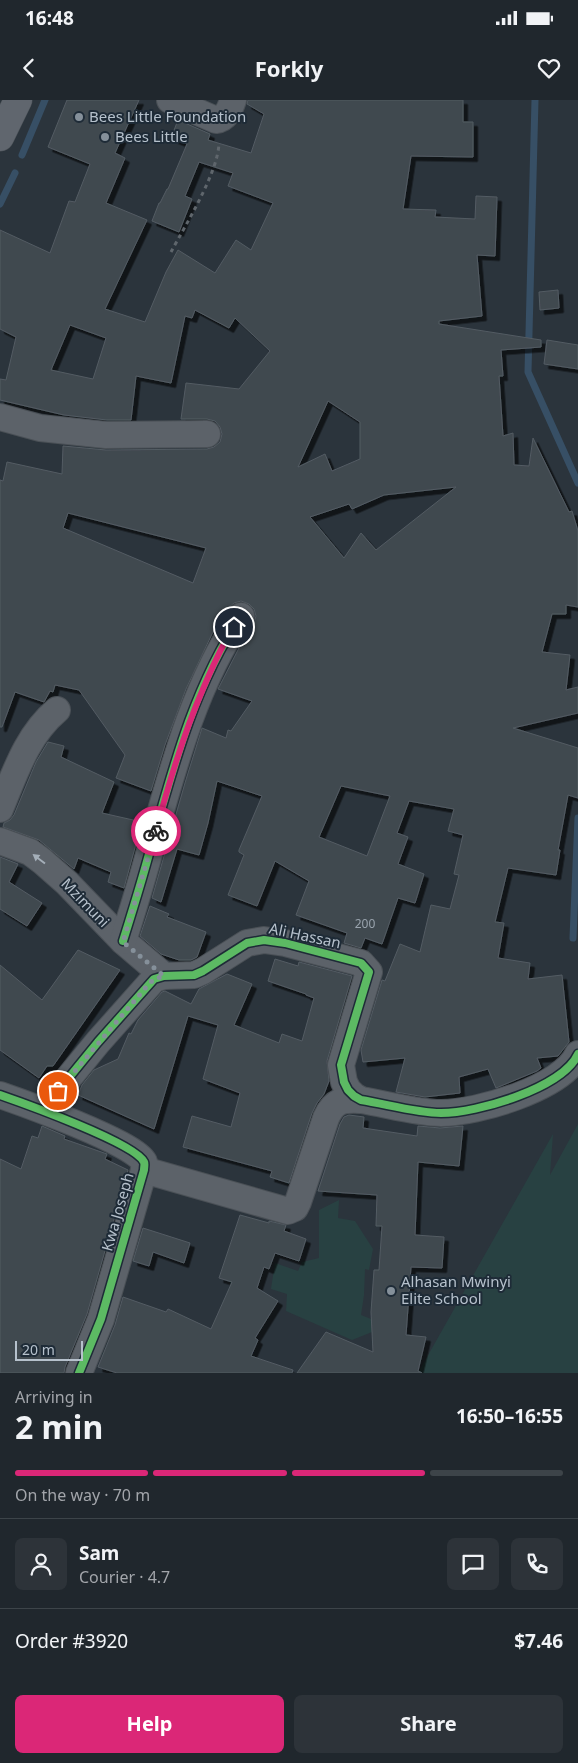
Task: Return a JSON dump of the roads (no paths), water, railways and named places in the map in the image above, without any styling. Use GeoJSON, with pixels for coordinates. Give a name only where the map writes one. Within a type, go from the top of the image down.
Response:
{"type":"FeatureCollection","features":[{"type":"Feature","properties":{"kind":"main road"},"geometry":{"type":"LineString","coordinates":[[0,137],[18,100]]}},
{"type":"Feature","properties":{"kind":"street"},"geometry":{"type":"LineString","coordinates":[[170,100],[211,119],[227,110]]}},
{"type":"Feature","properties":{"kind":"street"},"geometry":{"type":"LineString","coordinates":[[0,417],[40,428],[106,436],[207,434]]}},
{"type":"Feature","properties":{"kind":"street"},"geometry":{"type":"LineString","coordinates":[[123,942],[182,740],[211,668],[226,638],[241,616]]}},
{"type":"Feature","properties":{"kind":"street"},"geometry":{"type":"LineString","coordinates":[[0,809],[30,740],[45,720],[58,710]]}},
{"type":"Feature","properties":{"kind":"street","name":"Mzimuni"},"geometry":{"type":"LineString","coordinates":[[0,841],[30,852],[42,861],[67,883],[123,942],[164,976]]}},
{"type":"Feature","properties":{"kind":"street","name":"Ali Hassan"},"geometry":{"type":"LineString","coordinates":[[164,976],[194,975],[204,971],[247,943],[264,940],[284,943],[360,963],[369,972],[341,1065],[344,1082],[348,1090],[362,1100]]}},
{"type":"Feature","properties":{"kind":"street"},"geometry":{"type":"LineString","coordinates":[[0,1095],[46,1111],[58,1091],[147,986],[154,979],[164,976]]}},
{"type":"Feature","properties":{"kind":"street"},"geometry":{"type":"LineString","coordinates":[[144,1170],[288,1211],[295,1208],[298,1202],[326,1118],[331,1108],[339,1102],[362,1100],[441,1113],[474,1109],[548,1083],[564,1072],[578,1054]]}},
{"type":"Feature","properties":{"kind":"street","name":"Kwa Joseph"},"geometry":{"type":"LineString","coordinates":[[46,1111],[107,1138],[144,1162],[144,1170],[101,1319],[79,1373]]}},
{"type":"Feature","properties":{"kind":"waterway"},"geometry":{"type":"LineString","coordinates":[[22,155],[45,100]]}},
{"type":"Feature","properties":{"kind":"waterway"},"geometry":{"type":"LineString","coordinates":[[535,100],[528,372],[578,483]]}},
{"type":"Feature","properties":{"kind":"waterway"},"geometry":{"type":"LineString","coordinates":[[0,204],[15,173]]}},
{"type":"Feature","properties":{"kind":"waterway"},"geometry":{"type":"LineString","coordinates":[[573,938],[578,818]]}},
{"type":"Feature","properties":{"kind":"place","name":"Bees Little Foundation"},"geometry":{"type":"Point","coordinates":[79,117]}},
{"type":"Feature","properties":{"kind":"place","name":"Bees Little"},"geometry":{"type":"Point","coordinates":[105,137]}},
{"type":"Feature","properties":{"kind":"place","name":"Alhasan Mwinyi Elite School"},"geometry":{"type":"Point","coordinates":[391,1291]}}]}
